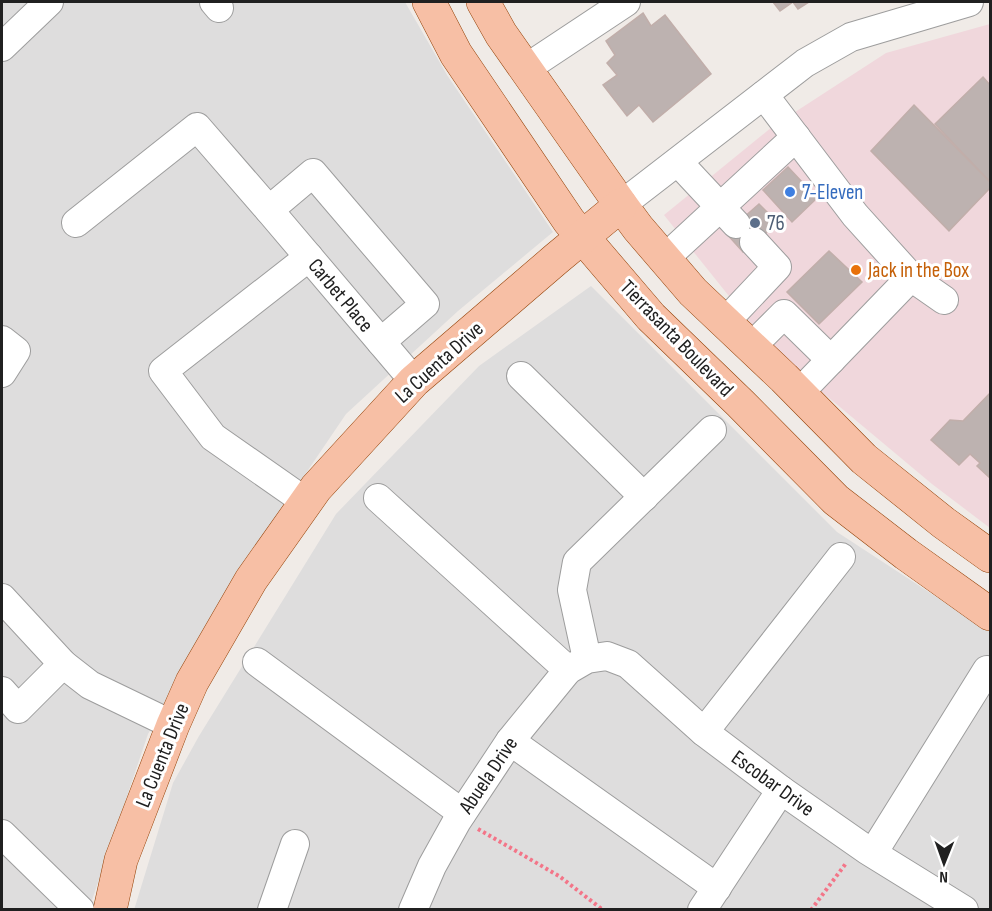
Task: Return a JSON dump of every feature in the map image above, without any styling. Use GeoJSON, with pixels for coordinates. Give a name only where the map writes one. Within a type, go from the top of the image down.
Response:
{"type":"FeatureCollection","features":[{"type":"Feature","properties":{"kind":"main road","name":"Tierrasanta Boulevard"},"geometry":{"type":"LineString","coordinates":[[429,2],[456,54],[568,221],[651,317],[836,500],[990,614]]}},
{"type":"Feature","properties":{"kind":"main road","name":"Tierrasanta Boulevard"},"geometry":{"type":"LineString","coordinates":[[483,2],[501,34],[621,205],[693,292],[799,393],[864,459],[944,523],[990,556]]}},
{"type":"Feature","properties":{"kind":"main road","name":"La Cuenta Drive"},"geometry":{"type":"LineString","coordinates":[[110,909],[121,860],[192,682],[251,580],[316,488],[414,381],[621,205]]}},
{"type":"Feature","properties":{"kind":"street"},"geometry":{"type":"LineString","coordinates":[[2,47],[49,2]]}},
{"type":"Feature","properties":{"kind":"street"},"geometry":{"type":"LineString","coordinates":[[525,69],[626,2]]}},
{"type":"Feature","properties":{"kind":"street","name":"La Cuenta Drive"},"geometry":{"type":"LineString","coordinates":[[621,205],[805,63],[897,11],[969,2]]}},
{"type":"Feature","properties":{"kind":"street"},"geometry":{"type":"LineString","coordinates":[[764,95],[855,215],[911,277],[944,300]]}},
{"type":"Feature","properties":{"kind":"street","name":"Carbet Place"},"geometry":{"type":"LineString","coordinates":[[76,223],[197,127],[414,381]]}},
{"type":"Feature","properties":{"kind":"street"},"geometry":{"type":"LineString","coordinates":[[664,259],[737,224],[796,137]]}},
{"type":"Feature","properties":{"kind":"street"},"geometry":{"type":"LineString","coordinates":[[678,162],[777,267],[724,322]]}},
{"type":"Feature","properties":{"kind":"street"},"geometry":{"type":"LineString","coordinates":[[269,210],[312,172],[425,304],[381,342]]}},
{"type":"Feature","properties":{"kind":"street"},"geometry":{"type":"LineString","coordinates":[[306,502],[213,437],[163,371],[309,257]]}},
{"type":"Feature","properties":{"kind":"street"},"geometry":{"type":"LineString","coordinates":[[799,393],[911,277]]}},
{"type":"Feature","properties":{"kind":"street"},"geometry":{"type":"LineString","coordinates":[[751,347],[784,314],[831,360]]}},
{"type":"Feature","properties":{"kind":"street"},"geometry":{"type":"LineString","coordinates":[[2,340],[16,351],[2,373]]}},
{"type":"Feature","properties":{"kind":"street"},"geometry":{"type":"LineString","coordinates":[[521,376],[644,497]]}},
{"type":"Feature","properties":{"kind":"street"},"geometry":{"type":"LineString","coordinates":[[577,664],[572,590],[577,562],[712,430]]}},
{"type":"Feature","properties":{"kind":"street"},"geometry":{"type":"LineString","coordinates":[[378,498],[577,664]]}},
{"type":"Feature","properties":{"kind":"street"},"geometry":{"type":"LineString","coordinates":[[704,732],[841,557]]}},
{"type":"Feature","properties":{"kind":"street"},"geometry":{"type":"LineString","coordinates":[[2,598],[63,664],[90,685],[173,725]]}},
{"type":"Feature","properties":{"kind":"street","name":"Escobar Drive"},"geometry":{"type":"LineString","coordinates":[[577,664],[607,656],[627,664],[704,732],[781,790],[866,848],[931,901],[964,909]]}},
{"type":"Feature","properties":{"kind":"street"},"geometry":{"type":"LineString","coordinates":[[257,662],[460,817]]}},
{"type":"Feature","properties":{"kind":"street"},"geometry":{"type":"LineString","coordinates":[[2,691],[18,709],[63,664]]}},
{"type":"Feature","properties":{"kind":"street","name":"Abuela Drive"},"geometry":{"type":"LineString","coordinates":[[413,909],[432,866],[460,817],[510,741],[577,664]]}},
{"type":"Feature","properties":{"kind":"street"},"geometry":{"type":"LineString","coordinates":[[866,848],[987,670]]}},
{"type":"Feature","properties":{"kind":"street"},"geometry":{"type":"LineString","coordinates":[[510,741],[710,898],[781,790]]}},
{"type":"Feature","properties":{"kind":"street"},"geometry":{"type":"LineString","coordinates":[[2,834],[80,909]]}},
{"type":"Feature","properties":{"kind":"street"},"geometry":{"type":"LineString","coordinates":[[272,909],[295,844]]}},
{"type":"Feature","properties":{"kind":"path"},"geometry":{"type":"LineString","coordinates":[[460,817],[559,876],[603,909]]}},
{"type":"Feature","properties":{"kind":"path"},"geometry":{"type":"LineString","coordinates":[[811,909],[844,867],[866,848]]}},
{"type":"Feature","properties":{"kind":"shaded area"},"geometry":{"type":"Polygon","coordinates":[[[2,2],[405,2],[447,75],[553,232],[458,311],[346,414],[239,572],[148,734],[89,909],[2,910],[2,2]]]}},
{"type":"Feature","properties":{"kind":"shaded area"},"geometry":{"type":"Polygon","coordinates":[[[990,24],[990,528],[932,484],[773,351],[664,215],[772,127],[886,53],[990,24]]]}},
{"type":"Feature","properties":{"kind":"shaded area"},"geometry":{"type":"Polygon","coordinates":[[[591,286],[837,532],[990,632],[990,909],[134,910],[173,783],[199,736],[336,514],[479,366],[591,286]]]}},
{"type":"Feature","properties":{"kind":"building"},"geometry":{"type":"Polygon","coordinates":[[[773,2],[793,2],[780,11],[773,2]]]}},
{"type":"Feature","properties":{"kind":"building"},"geometry":{"type":"Polygon","coordinates":[[[793,2],[809,2],[798,9],[793,2]]]}},
{"type":"Feature","properties":{"kind":"building"},"geometry":{"type":"Polygon","coordinates":[[[643,13],[651,26],[665,15],[711,74],[653,122],[639,105],[627,116],[603,85],[617,75],[607,63],[615,55],[606,41],[643,13]]]}},
{"type":"Feature","properties":{"kind":"building"},"geometry":{"type":"Polygon","coordinates":[[[983,77],[990,85],[990,182],[935,124],[983,77]]]}},
{"type":"Feature","properties":{"kind":"building"},"geometry":{"type":"Polygon","coordinates":[[[914,105],[990,182],[990,188],[949,231],[871,151],[914,105]]]}},
{"type":"Feature","properties":{"kind":"building"},"geometry":{"type":"Polygon","coordinates":[[[788,167],[817,198],[792,222],[763,190],[788,167]]]}},
{"type":"Feature","properties":{"kind":"building"},"geometry":{"type":"Polygon","coordinates":[[[759,204],[778,223],[743,252],[726,233],[759,204]]]}},
{"type":"Feature","properties":{"kind":"building"},"geometry":{"type":"Polygon","coordinates":[[[829,251],[862,282],[819,324],[787,292],[829,251]]]}},
{"type":"Feature","properties":{"kind":"building"},"geometry":{"type":"Polygon","coordinates":[[[990,393],[990,478],[977,466],[980,463],[970,454],[959,465],[931,440],[950,420],[963,421],[990,393]]]}},
{"type":"Feature","properties":{"kind":"place","name":"7-Eleven"},"geometry":{"type":"Point","coordinates":[790,192]}},
{"type":"Feature","properties":{"kind":"place","name":"76"},"geometry":{"type":"Point","coordinates":[755,223]}},
{"type":"Feature","properties":{"kind":"place","name":"Jack in the Box"},"geometry":{"type":"Point","coordinates":[856,270]}}]}
